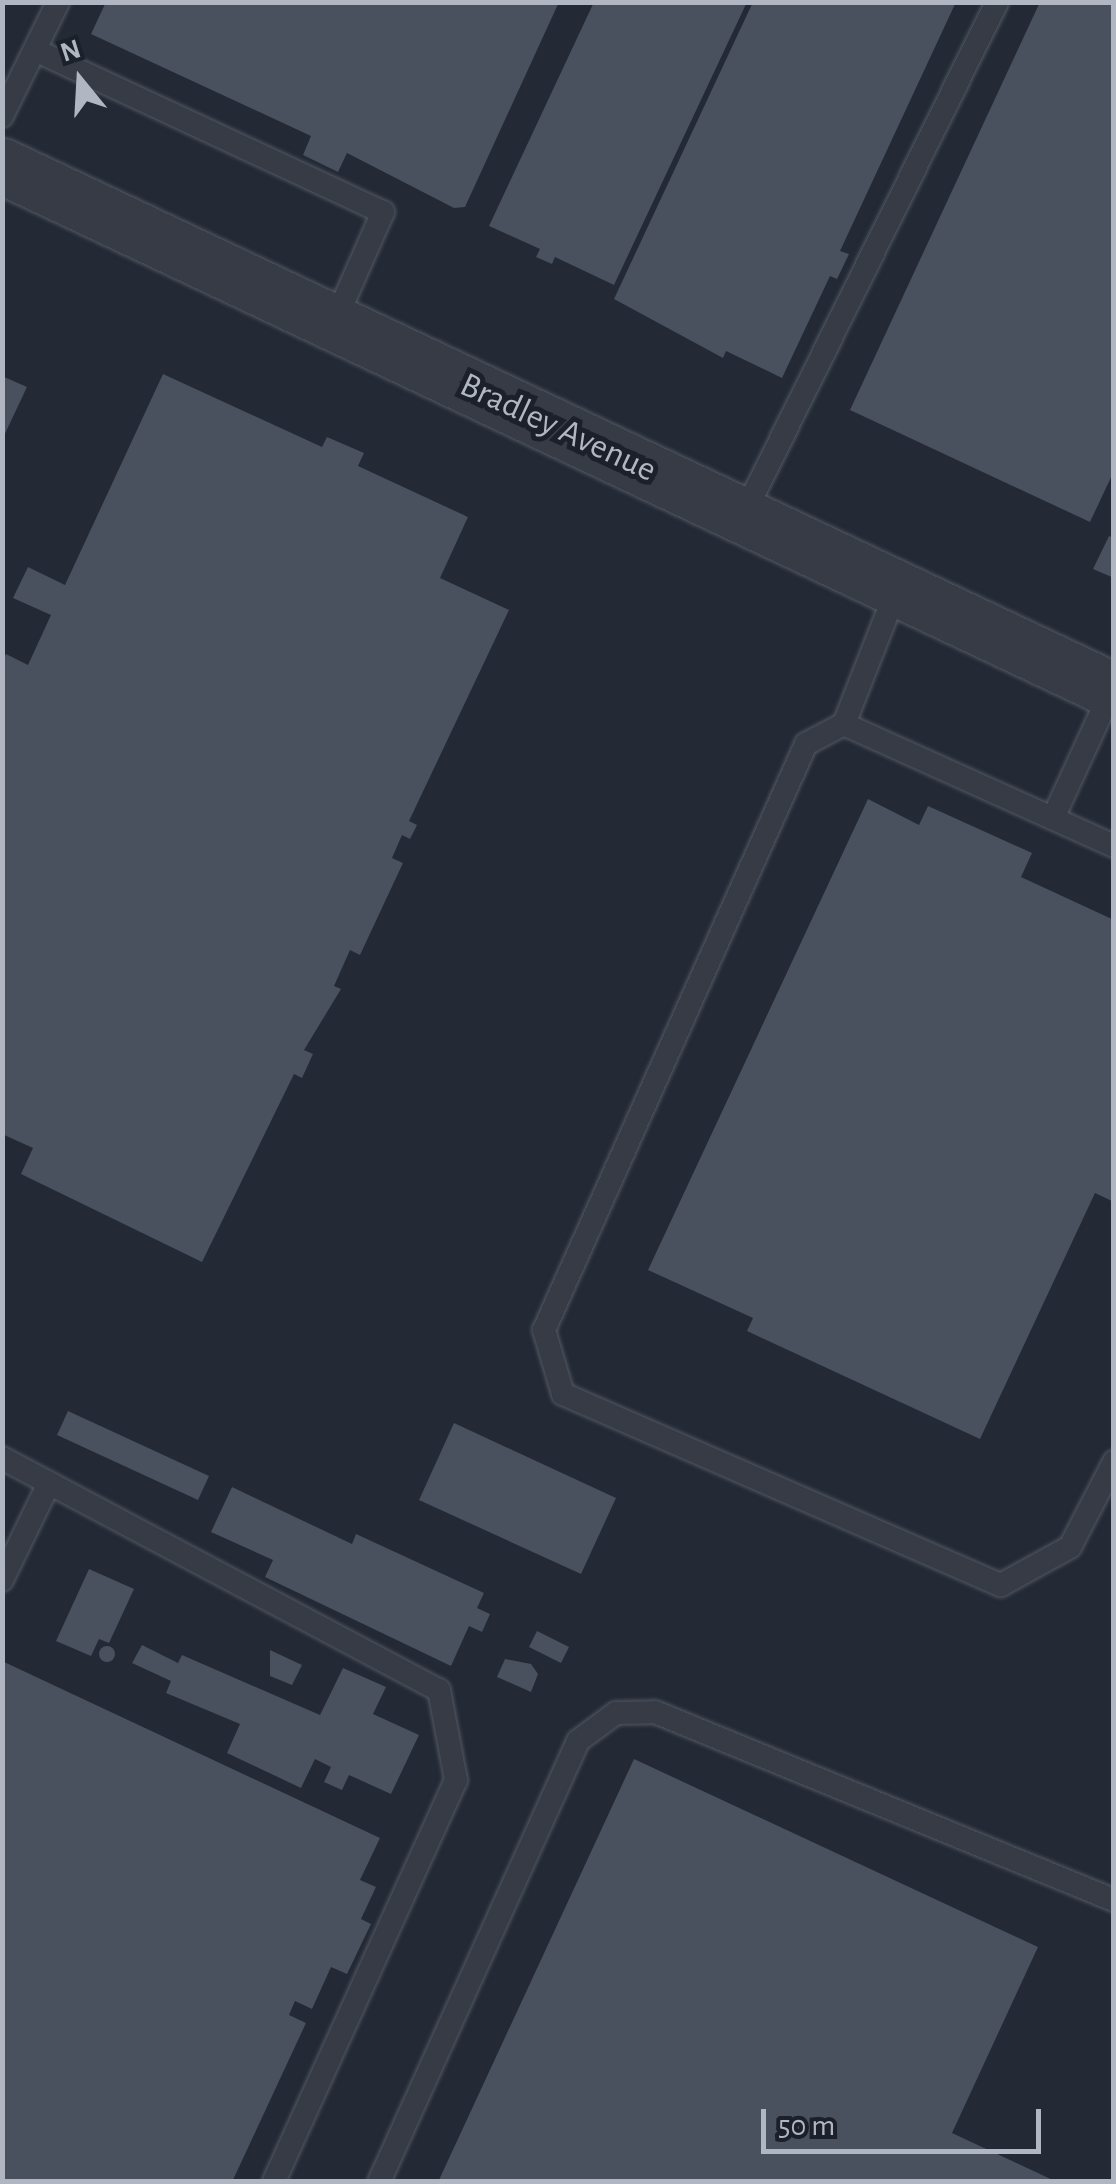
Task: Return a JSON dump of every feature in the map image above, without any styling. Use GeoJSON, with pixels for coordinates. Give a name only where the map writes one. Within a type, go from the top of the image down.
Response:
{"type":"FeatureCollection","features":[{"type":"Feature","properties":{"kind":"street","name":"Bradley Avenue"},"geometry":{"type":"LineString","coordinates":[[2,166],[1113,690]]}},
{"type":"Feature","properties":{"kind":"lane"},"geometry":{"type":"LineString","coordinates":[[2,116],[58,2]]}},
{"type":"Feature","properties":{"kind":"lane"},"geometry":{"type":"LineString","coordinates":[[742,516],[996,2]]}},
{"type":"Feature","properties":{"kind":"lane"},"geometry":{"type":"LineString","coordinates":[[35,50],[383,212],[334,322]]}},
{"type":"Feature","properties":{"kind":"lane"},"geometry":{"type":"LineString","coordinates":[[897,589],[844,724],[806,744],[544,1330],[563,1394],[1001,1585],[1070,1547],[1114,1462]]}},
{"type":"Feature","properties":{"kind":"lane"},"geometry":{"type":"LineString","coordinates":[[1053,818],[1113,690]]}},
{"type":"Feature","properties":{"kind":"lane"},"geometry":{"type":"LineString","coordinates":[[844,724],[1114,846]]}},
{"type":"Feature","properties":{"kind":"lane"},"geometry":{"type":"LineString","coordinates":[[2,1458],[439,1690],[456,1780],[274,2182]]}},
{"type":"Feature","properties":{"kind":"lane"},"geometry":{"type":"LineString","coordinates":[[2,1580],[49,1482]]}},
{"type":"Feature","properties":{"kind":"lane"},"geometry":{"type":"LineString","coordinates":[[379,2182],[578,1741],[616,1713],[655,1712],[1114,1900]]}},
{"type":"Feature","properties":{"kind":"building"},"geometry":{"type":"Polygon","coordinates":[[[106,2],[559,2],[465,207],[454,208],[347,153],[338,172],[303,155],[311,136],[91,34],[106,2]]]}},
{"type":"Feature","properties":{"kind":"building"},"geometry":{"type":"Polygon","coordinates":[[[594,2],[747,2],[614,285],[555,257],[552,264],[536,257],[540,249],[489,226],[594,2]]]}},
{"type":"Feature","properties":{"kind":"building"},"geometry":{"type":"Polygon","coordinates":[[[753,2],[956,2],[840,251],[849,254],[837,279],[830,276],[782,378],[726,351],[723,358],[614,299],[753,2]]]}},
{"type":"Feature","properties":{"kind":"building"},"geometry":{"type":"Polygon","coordinates":[[[1040,2],[1114,2],[1114,471],[1090,522],[850,410],[1040,2]]]}},
{"type":"Feature","properties":{"kind":"building"},"geometry":{"type":"Polygon","coordinates":[[[163,374],[322,447],[327,437],[364,453],[358,466],[468,517],[440,578],[509,610],[409,821],[417,825],[410,839],[402,835],[392,858],[403,863],[360,955],[350,950],[334,986],[341,989],[304,1050],[313,1054],[302,1078],[294,1074],[202,1262],[21,1174],[33,1148],[2,1134],[2,661],[6,654],[28,665],[51,615],[13,598],[28,567],[65,585],[163,374]]]}},
{"type":"Feature","properties":{"kind":"building"},"geometry":{"type":"Polygon","coordinates":[[[2,376],[27,387],[2,440],[2,376]]]}},
{"type":"Feature","properties":{"kind":"building"},"geometry":{"type":"Polygon","coordinates":[[[1109,536],[1114,538],[1114,578],[1093,569],[1109,536]]]}},
{"type":"Feature","properties":{"kind":"building"},"geometry":{"type":"Polygon","coordinates":[[[868,799],[919,825],[928,806],[1032,853],[1021,877],[1114,920],[1114,1202],[1095,1193],[980,1439],[747,1331],[753,1318],[648,1270],[868,799]]]}},
{"type":"Feature","properties":{"kind":"building"},"geometry":{"type":"Polygon","coordinates":[[[68,1411],[209,1476],[198,1500],[57,1435],[68,1411]]]}},
{"type":"Feature","properties":{"kind":"building"},"geometry":{"type":"Polygon","coordinates":[[[454,1423],[616,1498],[581,1574],[419,1500],[454,1423]]]}},
{"type":"Feature","properties":{"kind":"building"},"geometry":{"type":"Polygon","coordinates":[[[232,1487],[352,1544],[356,1534],[484,1593],[477,1608],[490,1614],[482,1632],[469,1626],[451,1666],[265,1577],[273,1560],[211,1532],[232,1487]]]}},
{"type":"Feature","properties":{"kind":"building"},"geometry":{"type":"Polygon","coordinates":[[[89,1569],[134,1589],[109,1643],[99,1639],[91,1656],[56,1641],[89,1569]]]}},
{"type":"Feature","properties":{"kind":"building"},"geometry":{"type":"Polygon","coordinates":[[[537,1631],[569,1647],[561,1663],[529,1647],[537,1631]]]}},
{"type":"Feature","properties":{"kind":"building"},"geometry":{"type":"Polygon","coordinates":[[[142,1645],[178,1663],[182,1655],[320,1715],[343,1668],[386,1687],[373,1714],[419,1735],[391,1794],[349,1775],[342,1790],[324,1782],[331,1767],[315,1759],[301,1788],[227,1753],[240,1724],[166,1693],[171,1681],[132,1663],[142,1645]]]}},
{"type":"Feature","properties":{"kind":"building"},"geometry":{"type":"Polygon","coordinates":[[[107,1646],[115,1654],[107,1662],[99,1654],[107,1646]]]}},
{"type":"Feature","properties":{"kind":"building"},"geometry":{"type":"Polygon","coordinates":[[[270,1650],[302,1665],[292,1685],[270,1676],[270,1650]]]}},
{"type":"Feature","properties":{"kind":"building"},"geometry":{"type":"Polygon","coordinates":[[[505,1659],[531,1664],[538,1674],[531,1692],[497,1677],[505,1659]]]}},
{"type":"Feature","properties":{"kind":"building"},"geometry":{"type":"Polygon","coordinates":[[[2,1661],[380,1838],[360,1880],[376,1887],[361,1919],[371,1924],[347,1974],[331,1967],[312,2009],[295,2001],[289,2015],[306,2023],[232,2182],[2,2182],[2,1661]]]}},
{"type":"Feature","properties":{"kind":"building"},"geometry":{"type":"Polygon","coordinates":[[[634,1759],[1038,1947],[952,2133],[1057,2182],[438,2182],[634,1759]]]}}]}
